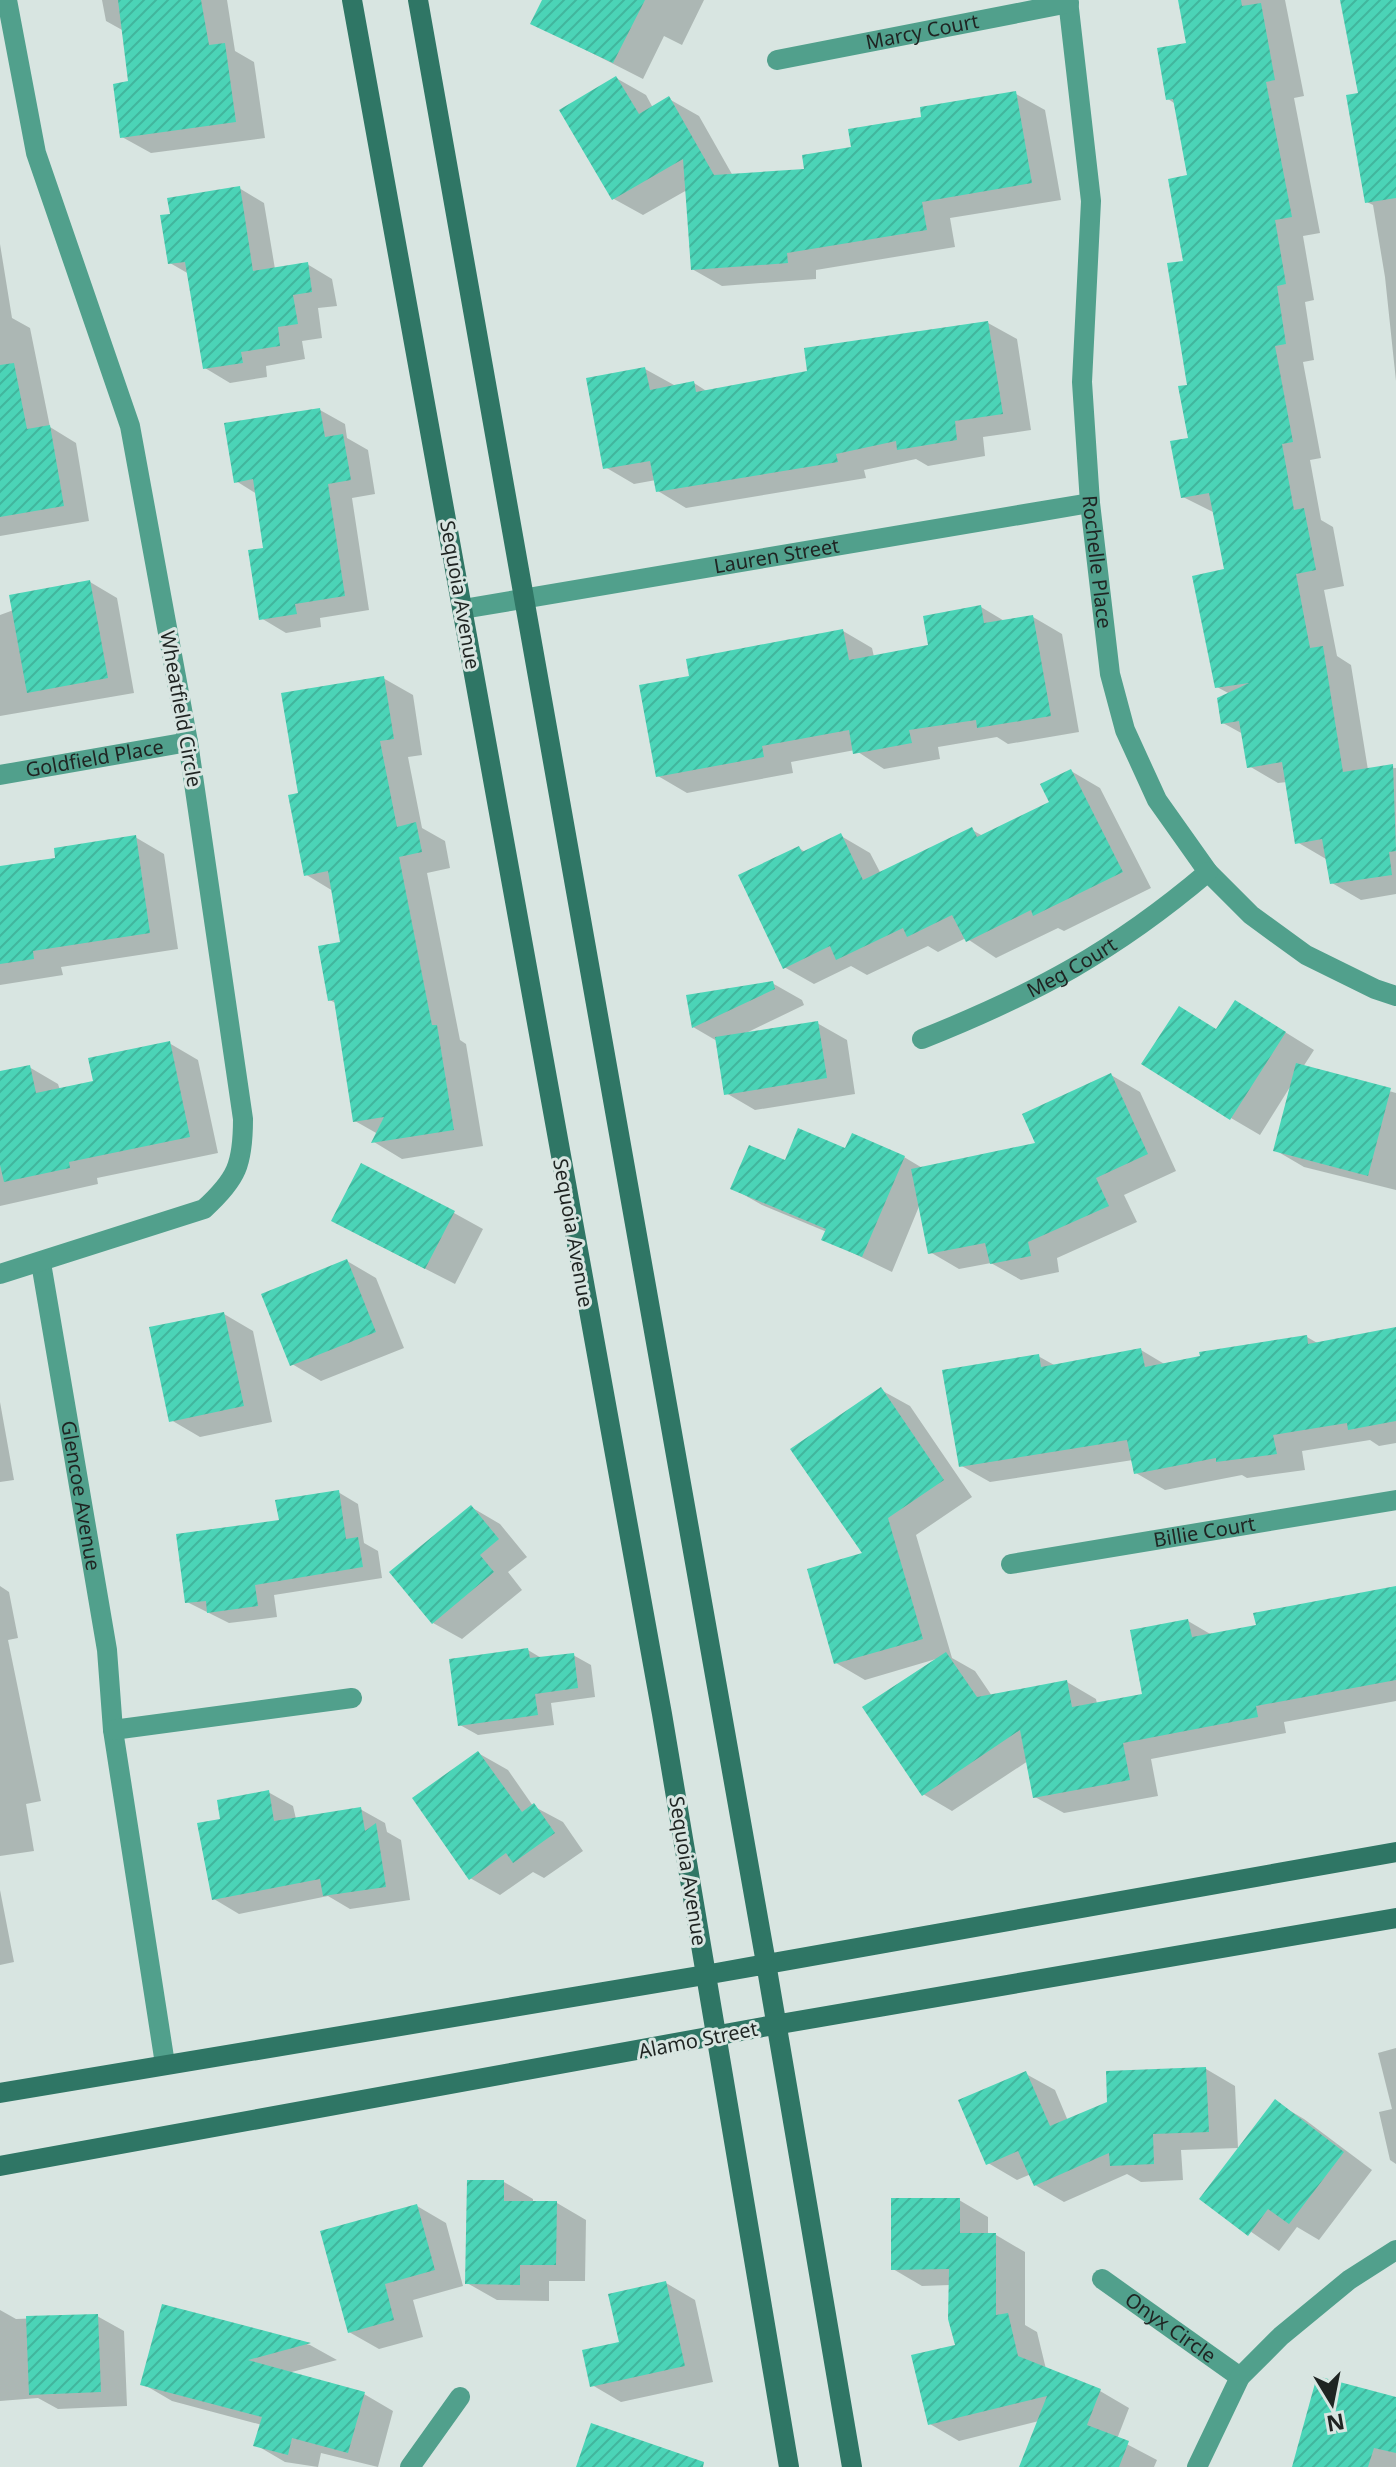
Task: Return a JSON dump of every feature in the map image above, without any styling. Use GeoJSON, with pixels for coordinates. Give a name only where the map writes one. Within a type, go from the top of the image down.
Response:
{"type":"FeatureCollection","features":[{"type":"Feature","properties":{"kind":"main road","name":"Sequoia Avenue"},"geometry":{"type":"LineString","coordinates":[[352,0],[705,1975],[789,2467]]}},
{"type":"Feature","properties":{"kind":"main road"},"geometry":{"type":"LineString","coordinates":[[418,0],[766,1963],[774,2025],[852,2467]]}},
{"type":"Feature","properties":{"kind":"main road"},"geometry":{"type":"LineString","coordinates":[[0,2093],[705,1975],[1396,1852]]}},
{"type":"Feature","properties":{"kind":"main road","name":"Alamo Street"},"geometry":{"type":"LineString","coordinates":[[0,2166],[774,2025],[1396,1918]]}},
{"type":"Feature","properties":{"kind":"street","name":"Wheatfield Circle"},"geometry":{"type":"LineString","coordinates":[[0,1274],[204,1209],[229,1186],[243,1154],[243,1119],[188,742],[130,426],[36,153],[7,0]]}},
{"type":"Feature","properties":{"kind":"street","name":"Marcy Court"},"geometry":{"type":"LineString","coordinates":[[777,60],[1069,1]]}},
{"type":"Feature","properties":{"kind":"street","name":"Rochelle Place"},"geometry":{"type":"LineString","coordinates":[[1069,1],[1091,201],[1082,382],[1090,503],[1110,674],[1125,730],[1157,800],[1208,872],[1251,915],[1306,955],[1396,996]]}},
{"type":"Feature","properties":{"kind":"street","name":"Lauren Street"},"geometry":{"type":"LineString","coordinates":[[463,609],[1090,503]]}},
{"type":"Feature","properties":{"kind":"street","name":"Goldfield Place"},"geometry":{"type":"LineString","coordinates":[[0,775],[188,742]]}},
{"type":"Feature","properties":{"kind":"street","name":"Meg Court"},"geometry":{"type":"LineString","coordinates":[[922,1039],[1009,1005],[1087,962],[1156,917],[1208,872]]}},
{"type":"Feature","properties":{"kind":"street","name":"Glencoe Avenue"},"geometry":{"type":"LineString","coordinates":[[41,1263],[107,1650],[113,1730],[165,2064]]}},
{"type":"Feature","properties":{"kind":"street","name":"Billie Court"},"geometry":{"type":"LineString","coordinates":[[1011,1564],[1396,1500]]}},
{"type":"Feature","properties":{"kind":"street"},"geometry":{"type":"LineString","coordinates":[[113,1730],[352,1698]]}},
{"type":"Feature","properties":{"kind":"street"},"geometry":{"type":"LineString","coordinates":[[1197,2467],[1240,2377],[1281,2336],[1349,2280],[1396,2250]]}},
{"type":"Feature","properties":{"kind":"street","name":"Onyx Circle"},"geometry":{"type":"LineString","coordinates":[[1102,2279],[1240,2377]]}},
{"type":"Feature","properties":{"kind":"street"},"geometry":{"type":"LineString","coordinates":[[410,2467],[460,2397]]}},
{"type":"Feature","properties":{"kind":"building"},"geometry":{"type":"Polygon","coordinates":[[[118,0],[201,0],[209,45],[225,43],[236,122],[120,138],[113,84],[128,81],[118,0]]]}},
{"type":"Feature","properties":{"kind":"building"},"geometry":{"type":"Polygon","coordinates":[[[542,0],[645,0],[613,63],[530,24],[542,0]]]}},
{"type":"Feature","properties":{"kind":"building"},"geometry":{"type":"Polygon","coordinates":[[[1178,0],[1241,0],[1242,6],[1261,3],[1275,80],[1266,82],[1292,217],[1275,220],[1286,284],[1277,286],[1286,344],[1275,346],[1293,442],[1282,444],[1294,510],[1304,508],[1316,570],[1296,574],[1310,648],[1323,646],[1343,772],[1393,764],[1396,851],[1389,852],[1392,875],[1330,884],[1322,839],[1295,844],[1282,762],[1247,768],[1239,721],[1221,724],[1217,698],[1249,683],[1215,688],[1192,576],[1224,569],[1209,493],[1181,498],[1170,441],[1188,438],[1178,386],[1187,385],[1167,263],[1183,261],[1168,179],[1187,175],[1173,99],[1166,100],[1157,48],[1186,43],[1178,0]]]}},
{"type":"Feature","properties":{"kind":"building"},"geometry":{"type":"Polygon","coordinates":[[[1340,0],[1396,0],[1396,198],[1365,203],[1346,95],[1358,93],[1340,0]]]}},
{"type":"Feature","properties":{"kind":"building"},"geometry":{"type":"Polygon","coordinates":[[[616,76],[639,114],[669,96],[714,175],[804,169],[802,155],[851,147],[848,129],[921,117],[920,107],[1016,91],[1032,183],[922,202],[927,230],[787,253],[788,263],[691,270],[683,159],[612,200],[559,110],[616,76]]]}},
{"type":"Feature","properties":{"kind":"building"},"geometry":{"type":"Polygon","coordinates":[[[240,186],[253,271],[308,262],[312,292],[293,295],[298,324],[278,327],[280,346],[241,352],[243,363],[203,369],[185,262],[168,264],[160,215],[170,214],[167,198],[240,186]]]}},
{"type":"Feature","properties":{"kind":"building"},"geometry":{"type":"Polygon","coordinates":[[[988,321],[1003,414],[955,421],[957,440],[897,450],[896,441],[836,454],[838,462],[656,492],[650,461],[603,469],[586,378],[645,367],[650,390],[694,381],[696,392],[807,371],[804,348],[988,321]]]}},
{"type":"Feature","properties":{"kind":"building"},"geometry":{"type":"Polygon","coordinates":[[[14,363],[27,429],[50,425],[64,506],[0,517],[0,365],[14,363]]]}},
{"type":"Feature","properties":{"kind":"building"},"geometry":{"type":"Polygon","coordinates":[[[320,408],[325,437],[343,434],[351,480],[328,484],[345,596],[295,604],[297,614],[259,620],[248,550],[263,548],[253,479],[234,483],[224,423],[320,408]]]}},
{"type":"Feature","properties":{"kind":"building"},"geometry":{"type":"Polygon","coordinates":[[[90,580],[108,678],[27,693],[9,595],[90,580]]]}},
{"type":"Feature","properties":{"kind":"building"},"geometry":{"type":"Polygon","coordinates":[[[981,605],[984,623],[1033,615],[1051,716],[977,728],[976,720],[909,730],[912,743],[853,754],[849,730],[762,746],[764,757],[656,777],[639,685],[689,676],[686,659],[843,629],[849,660],[928,645],[923,616],[981,605]]]}},
{"type":"Feature","properties":{"kind":"building"},"geometry":{"type":"Polygon","coordinates":[[[384,676],[394,739],[380,741],[397,827],[416,822],[422,852],[399,857],[432,1025],[437,1025],[454,1130],[371,1143],[384,1117],[353,1122],[334,1000],[328,1001],[318,946],[340,942],[328,871],[304,876],[288,795],[298,793],[281,693],[384,676]]]}},
{"type":"Feature","properties":{"kind":"building"},"geometry":{"type":"Polygon","coordinates":[[[1071,769],[1123,872],[1033,916],[1031,910],[966,942],[952,915],[907,937],[903,928],[836,960],[830,946],[783,969],[738,875],[799,846],[802,852],[841,833],[863,880],[972,827],[977,837],[1049,802],[1040,784],[1071,769]]]}},
{"type":"Feature","properties":{"kind":"building"},"geometry":{"type":"Polygon","coordinates":[[[136,835],[150,933],[33,951],[34,959],[0,964],[0,866],[55,858],[54,848],[136,835]]]}},
{"type":"Feature","properties":{"kind":"building"},"geometry":{"type":"Polygon","coordinates":[[[773,981],[775,989],[692,1028],[686,995],[773,981]]]}},
{"type":"Feature","properties":{"kind":"building"},"geometry":{"type":"Polygon","coordinates":[[[1235,1000],[1286,1032],[1230,1120],[1141,1064],[1179,1006],[1216,1029],[1235,1000]]]}},
{"type":"Feature","properties":{"kind":"building"},"geometry":{"type":"Polygon","coordinates":[[[818,1021],[827,1078],[724,1095],[715,1037],[818,1021]]]}},
{"type":"Feature","properties":{"kind":"building"},"geometry":{"type":"Polygon","coordinates":[[[170,1041],[190,1137],[69,1162],[70,1168],[4,1182],[0,1165],[0,1071],[30,1065],[36,1093],[93,1081],[88,1058],[170,1041]]]}},
{"type":"Feature","properties":{"kind":"building"},"geometry":{"type":"Polygon","coordinates":[[[1296,1063],[1391,1088],[1368,1176],[1273,1151],[1296,1063]]]}},
{"type":"Feature","properties":{"kind":"building"},"geometry":{"type":"Polygon","coordinates":[[[1111,1073],[1148,1154],[1096,1178],[1109,1206],[1028,1242],[1031,1256],[990,1264],[985,1243],[928,1254],[911,1169],[1035,1143],[1022,1114],[1111,1073]]]}},
{"type":"Feature","properties":{"kind":"building"},"geometry":{"type":"Polygon","coordinates":[[[798,1128],[845,1148],[852,1133],[905,1156],[862,1257],[821,1240],[826,1229],[730,1189],[749,1145],[785,1160],[798,1128]]]}},
{"type":"Feature","properties":{"kind":"building"},"geometry":{"type":"Polygon","coordinates":[[[361,1163],[455,1211],[425,1269],[331,1221],[361,1163]]]}},
{"type":"Feature","properties":{"kind":"building"},"geometry":{"type":"Polygon","coordinates":[[[347,1259],[376,1332],[290,1366],[261,1294],[347,1259]]]}},
{"type":"Feature","properties":{"kind":"building"},"geometry":{"type":"Polygon","coordinates":[[[224,1312],[244,1406],[169,1422],[149,1327],[224,1312]]]}},
{"type":"Feature","properties":{"kind":"building"},"geometry":{"type":"Polygon","coordinates":[[[1396,1327],[1396,1421],[1348,1430],[1347,1423],[1273,1435],[1277,1454],[1216,1462],[1216,1458],[1134,1474],[1127,1440],[959,1467],[942,1370],[1039,1354],[1041,1367],[1141,1348],[1145,1367],[1200,1356],[1199,1352],[1307,1335],[1308,1344],[1396,1327]]]}},
{"type":"Feature","properties":{"kind":"building"},"geometry":{"type":"Polygon","coordinates":[[[881,1387],[944,1480],[888,1518],[923,1639],[834,1664],[807,1569],[862,1553],[790,1449],[881,1387]]]}},
{"type":"Feature","properties":{"kind":"building"},"geometry":{"type":"Polygon","coordinates":[[[339,1490],[346,1539],[358,1537],[363,1567],[255,1585],[258,1606],[207,1613],[206,1601],[185,1603],[176,1534],[279,1520],[275,1500],[339,1490]]]}},
{"type":"Feature","properties":{"kind":"building"},"geometry":{"type":"Polygon","coordinates":[[[471,1505],[499,1539],[480,1555],[494,1572],[432,1624],[389,1572],[471,1505]]]}},
{"type":"Feature","properties":{"kind":"building"},"geometry":{"type":"Polygon","coordinates":[[[1396,1586],[1396,1680],[1256,1706],[1258,1717],[1123,1743],[1130,1780],[1033,1798],[1020,1730],[922,1796],[862,1707],[946,1652],[977,1697],[1067,1680],[1072,1707],[1142,1694],[1130,1630],[1188,1619],[1192,1637],[1256,1625],[1253,1613],[1396,1586]]]}},
{"type":"Feature","properties":{"kind":"building"},"geometry":{"type":"Polygon","coordinates":[[[528,1648],[530,1658],[574,1653],[578,1688],[535,1694],[538,1715],[458,1726],[449,1659],[528,1648]]]}},
{"type":"Feature","properties":{"kind":"building"},"geometry":{"type":"Polygon","coordinates":[[[478,1751],[522,1812],[534,1803],[555,1833],[513,1863],[506,1853],[469,1880],[412,1798],[478,1751]]]}},
{"type":"Feature","properties":{"kind":"building"},"geometry":{"type":"Polygon","coordinates":[[[269,1790],[274,1821],[361,1807],[365,1831],[376,1823],[386,1887],[323,1896],[320,1879],[212,1900],[197,1823],[220,1819],[217,1800],[269,1790]]]}},
{"type":"Feature","properties":{"kind":"building"},"geometry":{"type":"Polygon","coordinates":[[[1206,2067],[1209,2132],[1153,2134],[1154,2164],[1110,2166],[1109,2153],[1034,2186],[1018,2151],[986,2165],[958,2100],[1026,2071],[1050,2126],[1107,2102],[1106,2071],[1206,2067]]]}},
{"type":"Feature","properties":{"kind":"building"},"geometry":{"type":"Polygon","coordinates":[[[1275,2099],[1344,2152],[1289,2224],[1268,2209],[1248,2236],[1199,2199],[1275,2099]]]}},
{"type":"Feature","properties":{"kind":"building"},"geometry":{"type":"Polygon","coordinates":[[[467,2180],[504,2180],[504,2201],[557,2201],[556,2265],[520,2265],[520,2285],[465,2284],[467,2180]]]}},
{"type":"Feature","properties":{"kind":"building"},"geometry":{"type":"Polygon","coordinates":[[[891,2198],[960,2198],[960,2233],[996,2233],[996,2315],[1008,2313],[1018,2356],[1101,2389],[1087,2425],[1129,2441],[1119,2467],[1019,2467],[1047,2396],[928,2425],[911,2355],[955,2345],[948,2319],[949,2269],[891,2270],[891,2198]]]}},
{"type":"Feature","properties":{"kind":"building"},"geometry":{"type":"Polygon","coordinates":[[[417,2204],[435,2270],[385,2284],[394,2320],[348,2333],[320,2231],[417,2204]]]}},
{"type":"Feature","properties":{"kind":"building"},"geometry":{"type":"Polygon","coordinates":[[[666,2281],[685,2366],[590,2387],[582,2350],[619,2342],[608,2294],[666,2281]]]}},
{"type":"Feature","properties":{"kind":"building"},"geometry":{"type":"Polygon","coordinates":[[[162,2304],[311,2343],[248,2360],[365,2392],[348,2453],[292,2438],[288,2455],[253,2446],[262,2417],[140,2385],[162,2304]]]}},
{"type":"Feature","properties":{"kind":"building"},"geometry":{"type":"Polygon","coordinates":[[[98,2314],[101,2392],[29,2395],[26,2316],[98,2314]]]}},
{"type":"Feature","properties":{"kind":"building"},"geometry":{"type":"Polygon","coordinates":[[[1317,2376],[1396,2397],[1396,2453],[1374,2448],[1368,2467],[1292,2467],[1317,2376]]]}},
{"type":"Feature","properties":{"kind":"building"},"geometry":{"type":"Polygon","coordinates":[[[591,2423],[704,2462],[703,2467],[576,2467],[591,2423]]]}}]}
